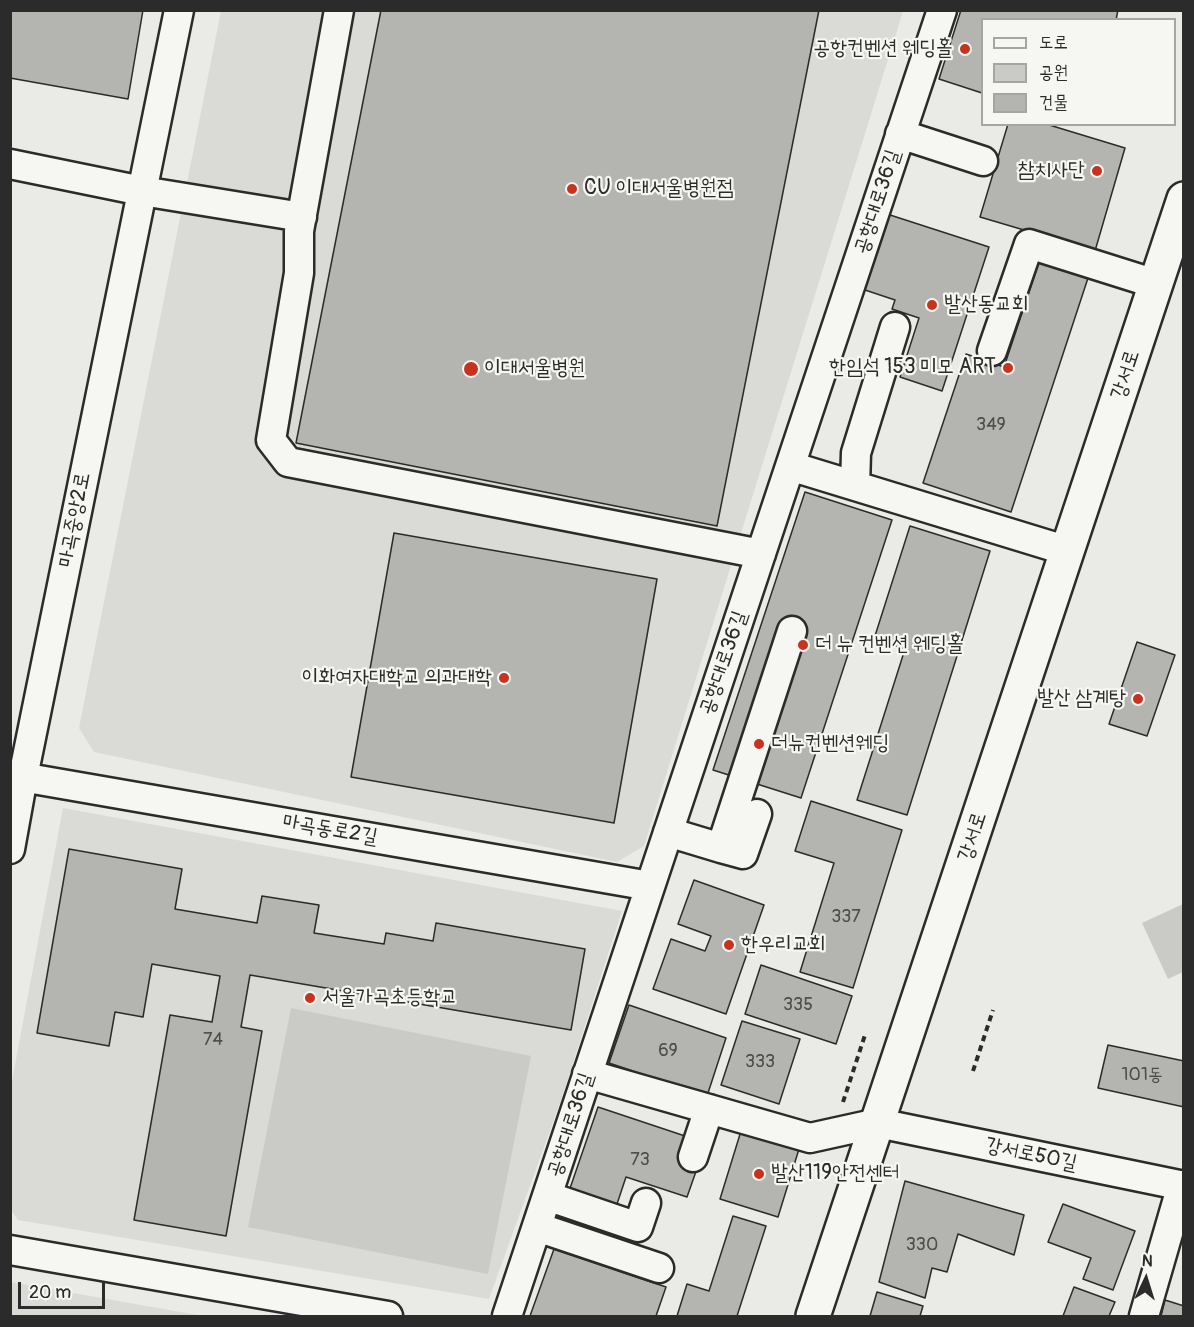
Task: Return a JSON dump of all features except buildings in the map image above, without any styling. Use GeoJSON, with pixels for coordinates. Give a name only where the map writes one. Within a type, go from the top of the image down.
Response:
{"type":"FeatureCollection","features":[{"type":"Feature","properties":{"kind":"main road","name":"강서로"},"geometry":{"type":"LineString","coordinates":[[813,1317],[1184,199]]}},
{"type":"Feature","properties":{"kind":"street","name":"마곡중앙2로"},"geometry":{"type":"LineString","coordinates":[[10,849],[17,776],[142,191],[178,10]]}},
{"type":"Feature","properties":{"kind":"street"},"geometry":{"type":"LineString","coordinates":[[339,10],[299,231],[299,273],[271,440],[288,462],[761,554]]}},
{"type":"Feature","properties":{"kind":"street","name":"공항대로36길"},"geometry":{"type":"LineString","coordinates":[[507,1317],[942,10]]}},
{"type":"Feature","properties":{"kind":"street"},"geometry":{"type":"LineString","coordinates":[[900,135],[983,161]]}},
{"type":"Feature","properties":{"kind":"street"},"geometry":{"type":"LineString","coordinates":[[10,164],[142,191],[302,217]]}},
{"type":"Feature","properties":{"kind":"street"},"geometry":{"type":"LineString","coordinates":[[992,351],[1029,244],[1156,284]]}},
{"type":"Feature","properties":{"kind":"street"},"geometry":{"type":"LineString","coordinates":[[855,486],[856,453],[895,327]]}},
{"type":"Feature","properties":{"kind":"street"},"geometry":{"type":"LineString","coordinates":[[790,466],[1068,550]]}},
{"type":"Feature","properties":{"kind":"street"},"geometry":{"type":"LineString","coordinates":[[721,848],[792,631]]}},
{"type":"Feature","properties":{"kind":"street","name":"마곡동로2길"},"geometry":{"type":"LineString","coordinates":[[17,776],[650,886]]}},
{"type":"Feature","properties":{"kind":"street"},"geometry":{"type":"LineString","coordinates":[[668,832],[743,854],[757,814]]}},
{"type":"Feature","properties":{"kind":"street"},"geometry":{"type":"LineString","coordinates":[[587,1074],[810,1138],[878,1123]]}},
{"type":"Feature","properties":{"kind":"street"},"geometry":{"type":"LineString","coordinates":[[693,1157],[709,1109]]}},
{"type":"Feature","properties":{"kind":"street","name":"강서로50길"},"geometry":{"type":"LineString","coordinates":[[878,1123],[1183,1186]]}},
{"type":"Feature","properties":{"kind":"street"},"geometry":{"type":"LineString","coordinates":[[1144,1317],[1183,1186]]}},
{"type":"Feature","properties":{"kind":"street"},"geometry":{"type":"LineString","coordinates":[[547,1196],[638,1227],[646,1203]]}},
{"type":"Feature","properties":{"kind":"street"},"geometry":{"type":"LineString","coordinates":[[537,1227],[659,1268]]}},
{"type":"Feature","properties":{"kind":"street"},"geometry":{"type":"LineString","coordinates":[[10,1250],[387,1317]]}},
{"type":"Feature","properties":{"kind":"path"},"geometry":{"type":"LineString","coordinates":[[973,1071],[993,1010]]}},
{"type":"Feature","properties":{"kind":"path"},"geometry":{"type":"LineString","coordinates":[[841,1106],[865,1035]]}},
{"type":"Feature","properties":{"kind":"shaded area","name":"이대서울병원"},"geometry":{"type":"Polygon","coordinates":[[[221,11],[903,11],[644,846],[617,862],[94,752],[79,728],[221,11]]]}},
{"type":"Feature","properties":{"kind":"shaded area","name":"서울가곡초등학교"},"geometry":{"type":"Polygon","coordinates":[[[63,808],[622,911],[561,1100],[489,1299],[18,1220],[11,1210],[11,1086],[63,808]]]}},
{"type":"Feature","properties":{"kind":"shaded area"},"geometry":{"type":"Polygon","coordinates":[[[11,1282],[203,1316],[11,1316],[11,1282]]]}},
{"type":"Feature","properties":{"kind":"green space"},"geometry":{"type":"Polygon","coordinates":[[[1183,904],[1183,972],[1168,979],[1142,923],[1183,904]]]}},
{"type":"Feature","properties":{"kind":"green space"},"geometry":{"type":"Polygon","coordinates":[[[291,1008],[531,1056],[488,1274],[248,1227],[291,1008]]]}},
{"type":"Feature","properties":{"kind":"place","name":"공항컨벤션 웨딩홀"},"geometry":{"type":"Point","coordinates":[965,49]}},
{"type":"Feature","properties":{"kind":"place","name":"참치사단"},"geometry":{"type":"Point","coordinates":[1097,171]}},
{"type":"Feature","properties":{"kind":"place","name":"CU 이대서울병원점"},"geometry":{"type":"Point","coordinates":[572,189]}},
{"type":"Feature","properties":{"kind":"place","name":"발산동교회"},"geometry":{"type":"Point","coordinates":[932,305]}},
{"type":"Feature","properties":{"kind":"place","name":"한임석 153 미모 ART"},"geometry":{"type":"Point","coordinates":[1008,368]}},
{"type":"Feature","properties":{"kind":"place","name":"이대서울병원"},"geometry":{"type":"Point","coordinates":[471,369]}},
{"type":"Feature","properties":{"kind":"place","name":"더 뉴 컨벤션 웨딩홀"},"geometry":{"type":"Point","coordinates":[803,645]}},
{"type":"Feature","properties":{"kind":"place","name":"이화여자대학교 의과대학"},"geometry":{"type":"Point","coordinates":[504,678]}},
{"type":"Feature","properties":{"kind":"place","name":"발산 삼계탕"},"geometry":{"type":"Point","coordinates":[1138,699]}},
{"type":"Feature","properties":{"kind":"place","name":"더뉴컨벤션웨딩"},"geometry":{"type":"Point","coordinates":[759,744]}},
{"type":"Feature","properties":{"kind":"place","name":"한우리교회"},"geometry":{"type":"Point","coordinates":[729,945]}},
{"type":"Feature","properties":{"kind":"place","name":"서울가곡초등학교"},"geometry":{"type":"Point","coordinates":[310,998]}},
{"type":"Feature","properties":{"kind":"place","name":"발산119안전센터"},"geometry":{"type":"Point","coordinates":[759,1174]}}]}
